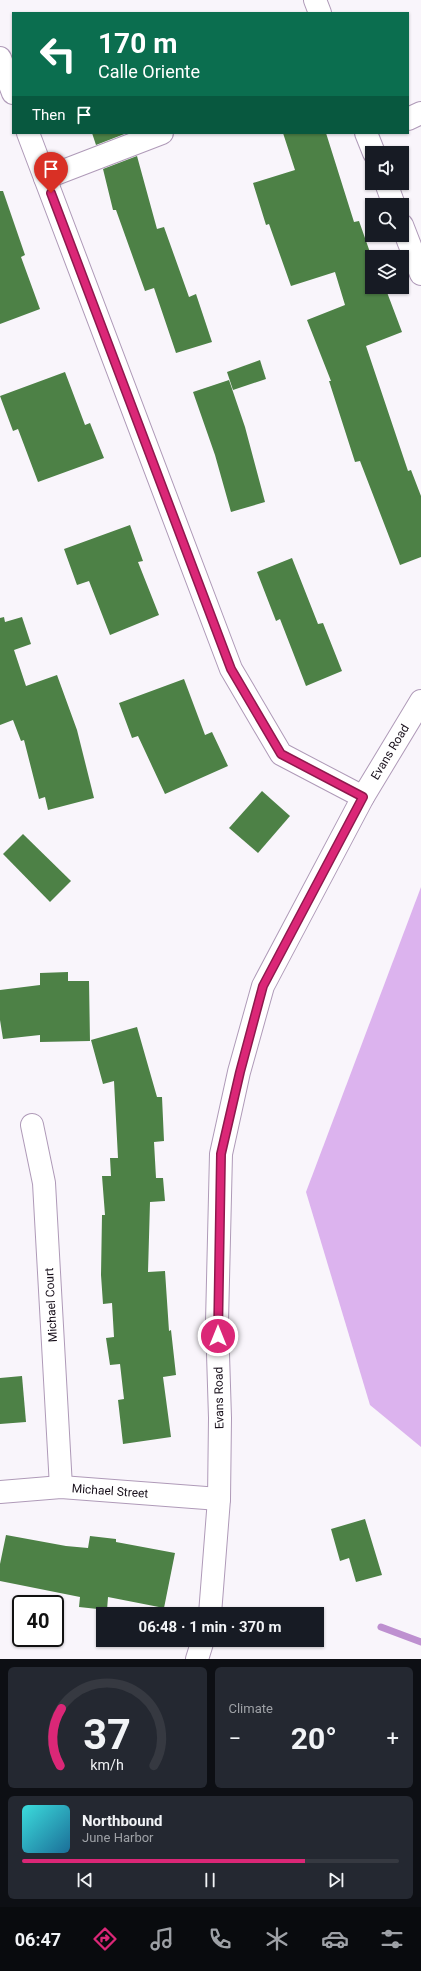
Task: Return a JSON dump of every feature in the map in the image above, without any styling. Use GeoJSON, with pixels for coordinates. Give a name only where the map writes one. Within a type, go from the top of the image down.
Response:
{"type":"FeatureCollection","features":[{"type":"Feature","properties":{"kind":"street"},"geometry":{"type":"LineString","coordinates":[[315,0],[320,12]]}},
{"type":"Feature","properties":{"kind":"street"},"geometry":{"type":"LineString","coordinates":[[0,58],[12,90]]}},
{"type":"Feature","properties":{"kind":"street"},"geometry":{"type":"LineString","coordinates":[[409,119],[421,113]]}},
{"type":"Feature","properties":{"kind":"street"},"geometry":{"type":"LineString","coordinates":[[28,134],[231,669],[281,754],[363,797]]}},
{"type":"Feature","properties":{"kind":"street"},"geometry":{"type":"LineString","coordinates":[[45,178],[159,134]]}},
{"type":"Feature","properties":{"kind":"street"},"geometry":{"type":"LineString","coordinates":[[409,242],[421,274]]}},
{"type":"Feature","properties":{"kind":"street","name":"Evans Road"},"geometry":{"type":"LineString","coordinates":[[211,1607],[219,1500],[220,1418],[217,1322],[221,1154],[240,1072],[263,986],[363,797],[421,701]]}},
{"type":"Feature","properties":{"kind":"street","name":"Michael Court"},"geometry":{"type":"LineString","coordinates":[[32,1124],[44,1183],[61,1488]]}},
{"type":"Feature","properties":{"kind":"street","name":"Michael Street"},"geometry":{"type":"LineString","coordinates":[[0,1492],[61,1488],[219,1500]]}},
{"type":"Feature","properties":{"kind":"street"},"geometry":{"type":"LineString","coordinates":[[197,1659],[201,1647]]}},
{"type":"Feature","properties":{"kind":"shaded area"},"geometry":{"type":"Polygon","coordinates":[[[421,887],[421,1447],[370,1405],[306,1192],[421,887]]]}},
{"type":"Feature","properties":{"kind":"building"},"geometry":{"type":"Polygon","coordinates":[[[92,134],[124,134],[96,145],[92,134]]]}},
{"type":"Feature","properties":{"kind":"building"},"geometry":{"type":"Polygon","coordinates":[[[283,134],[326,134],[354,222],[359,221],[365,242],[366,242],[369,250],[365,250],[365,294],[388,294],[402,332],[366,346],[408,471],[411,470],[421,496],[421,557],[400,565],[360,461],[355,462],[329,381],[331,381],[307,320],[345,305],[335,272],[291,286],[269,224],[266,225],[253,183],[295,170],[283,134]]]}},
{"type":"Feature","properties":{"kind":"building"},"geometry":{"type":"Polygon","coordinates":[[[137,156],[157,229],[164,227],[189,297],[196,294],[212,342],[176,353],[154,288],[145,291],[116,210],[113,210],[103,169],[137,156]]]}},
{"type":"Feature","properties":{"kind":"building"},"geometry":{"type":"Polygon","coordinates":[[[0,191],[3,191],[25,255],[21,257],[40,309],[0,324],[0,191]]]}},
{"type":"Feature","properties":{"kind":"building"},"geometry":{"type":"Polygon","coordinates":[[[260,360],[266,379],[233,390],[227,372],[260,360]]]}},
{"type":"Feature","properties":{"kind":"building"},"geometry":{"type":"Polygon","coordinates":[[[65,372],[85,425],[90,423],[104,458],[38,482],[18,429],[13,431],[0,396],[65,372]]]}},
{"type":"Feature","properties":{"kind":"building"},"geometry":{"type":"Polygon","coordinates":[[[229,380],[245,427],[265,502],[231,512],[215,455],[193,392],[229,380]]]}},
{"type":"Feature","properties":{"kind":"building"},"geometry":{"type":"Polygon","coordinates":[[[130,525],[143,561],[138,562],[159,615],[110,635],[89,581],[77,585],[64,549],[130,525]]]}},
{"type":"Feature","properties":{"kind":"building"},"geometry":{"type":"Polygon","coordinates":[[[292,558],[318,624],[323,623],[342,671],[306,686],[280,619],[276,621],[257,572],[292,558]]]}},
{"type":"Feature","properties":{"kind":"building"},"geometry":{"type":"Polygon","coordinates":[[[4,617],[5,622],[22,617],[31,644],[14,650],[26,686],[57,675],[77,730],[94,798],[48,810],[45,797],[39,799],[24,740],[21,741],[13,720],[0,725],[0,618],[4,617]]]}},
{"type":"Feature","properties":{"kind":"building"},"geometry":{"type":"Polygon","coordinates":[[[184,679],[205,735],[212,732],[228,766],[165,794],[138,736],[132,738],[119,703],[184,679]]]}},
{"type":"Feature","properties":{"kind":"building"},"geometry":{"type":"Polygon","coordinates":[[[262,791],[290,816],[258,853],[229,828],[262,791]]]}},
{"type":"Feature","properties":{"kind":"building"},"geometry":{"type":"Polygon","coordinates":[[[23,834],[71,881],[50,902],[3,854],[23,834]]]}},
{"type":"Feature","properties":{"kind":"building"},"geometry":{"type":"Polygon","coordinates":[[[68,972],[68,981],[89,981],[90,1041],[40,1042],[40,1035],[3,1039],[0,1020],[0,990],[40,985],[40,973],[68,972]]]}},
{"type":"Feature","properties":{"kind":"building"},"geometry":{"type":"Polygon","coordinates":[[[137,1027],[157,1097],[162,1097],[164,1141],[154,1142],[156,1178],[163,1178],[165,1201],[150,1202],[148,1272],[165,1271],[169,1331],[171,1330],[176,1375],[163,1377],[171,1437],[123,1444],[118,1400],[124,1399],[120,1364],[110,1365],[106,1338],[114,1337],[112,1303],[103,1304],[101,1275],[102,1215],[105,1215],[102,1176],[111,1176],[110,1158],[118,1158],[114,1081],[103,1084],[91,1040],[137,1027]]]}},
{"type":"Feature","properties":{"kind":"building"},"geometry":{"type":"Polygon","coordinates":[[[22,1376],[26,1422],[0,1424],[0,1378],[22,1376]]]}},
{"type":"Feature","properties":{"kind":"building"},"geometry":{"type":"Polygon","coordinates":[[[365,1519],[382,1575],[356,1582],[349,1558],[340,1561],[331,1529],[365,1519]]]}},
{"type":"Feature","properties":{"kind":"building"},"geometry":{"type":"Polygon","coordinates":[[[6,1535],[66,1546],[88,1548],[90,1536],[116,1539],[116,1542],[175,1553],[164,1607],[108,1597],[107,1607],[96,1607],[96,1609],[79,1607],[80,1597],[0,1581],[0,1564],[6,1535]]]}},
{"type":"Feature","properties":{"kind":"waterway"},"geometry":{"type":"LineString","coordinates":[[381,1627],[421,1642]]}},
{"type":"Feature","properties":{"kind":"route"},"geometry":{"type":"LineString","coordinates":[[51,193],[231,669],[281,754],[363,797],[263,986],[240,1072],[221,1154],[217,1322],[218,1336]]}}]}
